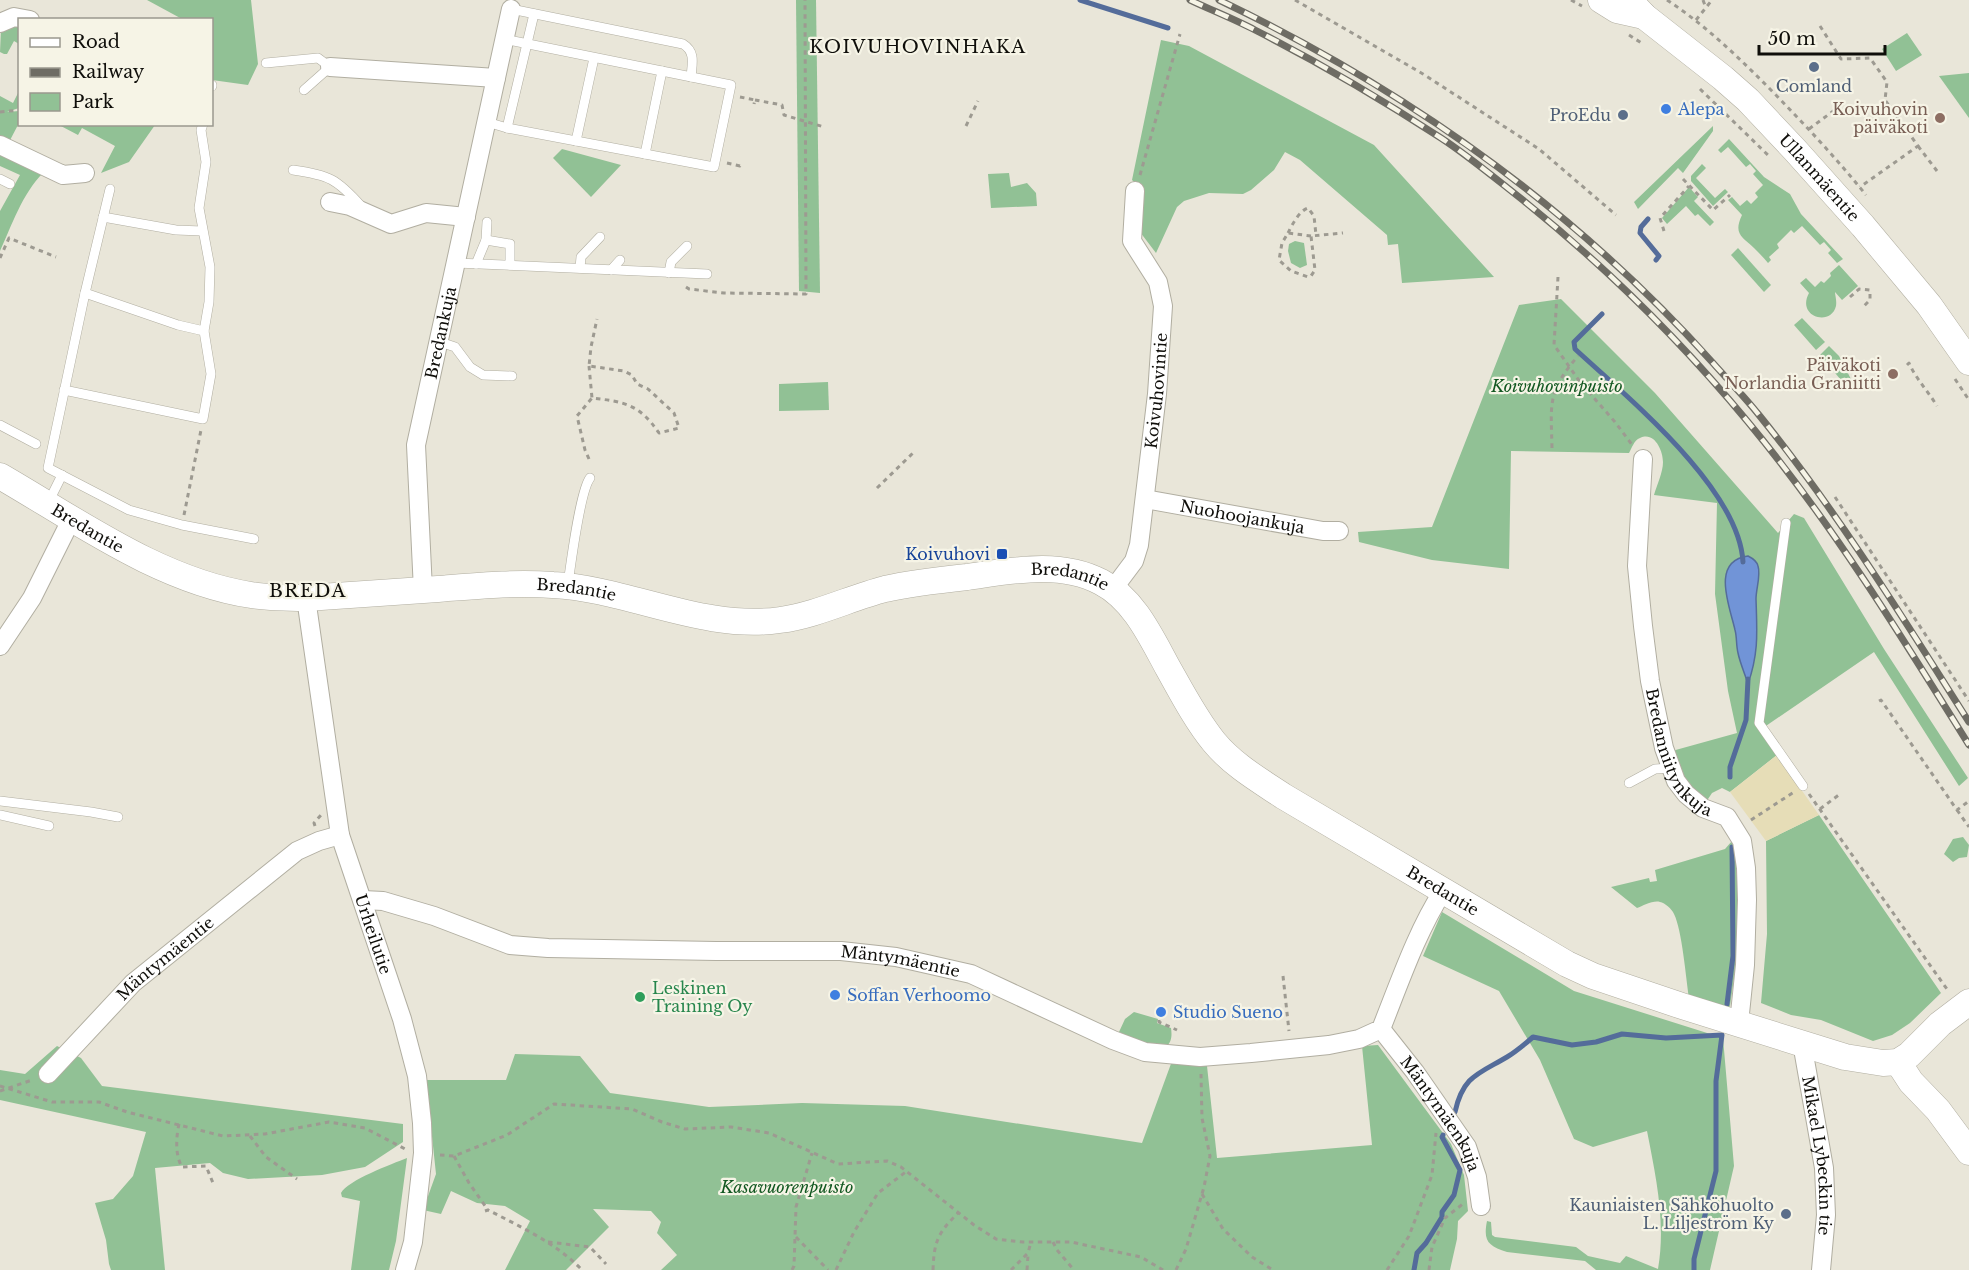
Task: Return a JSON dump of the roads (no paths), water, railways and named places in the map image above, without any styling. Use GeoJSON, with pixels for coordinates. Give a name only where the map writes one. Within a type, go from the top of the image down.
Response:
{"type":"FeatureCollection","features":[{"type":"Feature","properties":{"kind":"street","name":"Ullanmäentie"},"geometry":{"type":"LineString","coordinates":[[1594,4],[1617,10],[1636,8],[1717,72],[1748,100],[1863,226],[1929,305],[1961,370]]}},
{"type":"Feature","properties":{"kind":"street","name":"Bredankuja"},"geometry":{"type":"LineString","coordinates":[[423,590],[416,445],[511,9]]}},
{"type":"Feature","properties":{"kind":"street"},"geometry":{"type":"LineString","coordinates":[[0,24],[14,17],[19,18]]}},
{"type":"Feature","properties":{"kind":"street"},"geometry":{"type":"LineString","coordinates":[[330,67],[496,78]]}},
{"type":"Feature","properties":{"kind":"street"},"geometry":{"type":"LineString","coordinates":[[0,145],[63,175],[85,173]]}},
{"type":"Feature","properties":{"kind":"street","name":"Koivuhovintie"},"geometry":{"type":"LineString","coordinates":[[1113,589],[1134,561],[1139,545],[1157,394],[1163,306],[1158,282],[1132,241],[1135,191]]}},
{"type":"Feature","properties":{"kind":"street"},"geometry":{"type":"LineString","coordinates":[[330,202],[350,206],[391,224],[426,213],[466,217]]}},
{"type":"Feature","properties":{"kind":"street","name":"Bredanniitynkuja"},"geometry":{"type":"LineString","coordinates":[[1643,459],[1637,566],[1650,681],[1662,737],[1676,780],[1686,794],[1703,808],[1726,817],[1742,841],[1747,900],[1745,965],[1739,1023]]}},
{"type":"Feature","properties":{"kind":"street","name":"Bredantie"},"geometry":{"type":"LineString","coordinates":[[0,476],[148,562],[175,574],[252,596],[282,598],[490,585],[552,584],[595,591],[697,615],[750,622],[778,621],[808,615],[884,590],[921,582],[1026,570],[1070,571],[1100,581],[1113,589],[1132,609],[1148,631],[1202,725],[1227,756],[1283,796],[1543,951],[1575,968],[1619,984],[1845,1057],[1883,1063],[1898,1062]]}},
{"type":"Feature","properties":{"kind":"street","name":"Nuohoojankuja"},"geometry":{"type":"LineString","coordinates":[[1145,499],[1323,531],[1339,531]]}},
{"type":"Feature","properties":{"kind":"street"},"geometry":{"type":"LineString","coordinates":[[0,646],[32,598],[72,518]]}},
{"type":"Feature","properties":{"kind":"street","name":"Urheilutie"},"geometry":{"type":"LineString","coordinates":[[306,597],[340,835],[402,1019],[417,1076],[422,1123],[417,1148],[413,1242],[405,1270]]}},
{"type":"Feature","properties":{"kind":"street","name":"Mäntymäentie"},"geometry":{"type":"LineString","coordinates":[[48,1074],[133,983],[297,851],[340,835]]}},
{"type":"Feature","properties":{"kind":"street"},"geometry":{"type":"LineString","coordinates":[[1381,1029],[1405,970],[1443,891]]}},
{"type":"Feature","properties":{"kind":"street","name":"Mäntymäentie"},"geometry":{"type":"LineString","coordinates":[[363,900],[383,901],[434,916],[510,945],[548,948],[841,951],[896,957],[971,974],[1113,1040],[1145,1052],[1200,1057],[1329,1045],[1359,1039],[1381,1029]]}},
{"type":"Feature","properties":{"kind":"street"},"geometry":{"type":"LineString","coordinates":[[1959,998],[1940,1024],[1909,1055],[1898,1062],[1911,1082],[1945,1118],[1969,1152]]}},
{"type":"Feature","properties":{"kind":"street","name":"Mäntymäenkuja"},"geometry":{"type":"LineString","coordinates":[[1381,1029],[1438,1104],[1467,1147],[1477,1177],[1480,1198]]}},
{"type":"Feature","properties":{"kind":"street","name":"Mikael Lybeckin tie"},"geometry":{"type":"LineString","coordinates":[[1802,1043],[1824,1168],[1826,1215],[1821,1270]]}},
{"type":"Feature","properties":{"kind":"lane"},"geometry":{"type":"LineString","coordinates":[[511,9],[683,44],[689,48],[693,57],[691,77]]}},
{"type":"Feature","properties":{"kind":"lane"},"geometry":{"type":"LineString","coordinates":[[507,128],[534,14]]}},
{"type":"Feature","properties":{"kind":"lane"},"geometry":{"type":"LineString","coordinates":[[487,122],[507,128],[714,167],[731,85],[504,39]]}},
{"type":"Feature","properties":{"kind":"lane"},"geometry":{"type":"LineString","coordinates":[[266,63],[318,58],[330,67],[304,90]]}},
{"type":"Feature","properties":{"kind":"lane"},"geometry":{"type":"LineString","coordinates":[[576,141],[594,58]]}},
{"type":"Feature","properties":{"kind":"lane"},"geometry":{"type":"LineString","coordinates":[[645,154],[662,71]]}},
{"type":"Feature","properties":{"kind":"lane"},"geometry":{"type":"LineString","coordinates":[[64,390],[203,419],[211,374],[204,331],[209,302],[210,267],[199,208],[206,162],[202,126]]}},
{"type":"Feature","properties":{"kind":"lane"},"geometry":{"type":"LineString","coordinates":[[293,170],[320,174],[336,181],[367,213]]}},
{"type":"Feature","properties":{"kind":"lane"},"geometry":{"type":"LineString","coordinates":[[0,179],[10,184]]}},
{"type":"Feature","properties":{"kind":"lane"},"geometry":{"type":"LineString","coordinates":[[110,189],[85,293],[48,468],[129,510],[182,525],[254,539]]}},
{"type":"Feature","properties":{"kind":"lane"},"geometry":{"type":"LineString","coordinates":[[103,216],[176,230],[202,231]]}},
{"type":"Feature","properties":{"kind":"lane"},"geometry":{"type":"LineString","coordinates":[[476,264],[486,240],[487,222]]}},
{"type":"Feature","properties":{"kind":"lane"},"geometry":{"type":"LineString","coordinates":[[580,268],[581,257],[600,237]]}},
{"type":"Feature","properties":{"kind":"lane"},"geometry":{"type":"LineString","coordinates":[[486,240],[510,244],[510,266]]}},
{"type":"Feature","properties":{"kind":"lane"},"geometry":{"type":"LineString","coordinates":[[669,273],[671,262],[687,246]]}},
{"type":"Feature","properties":{"kind":"lane"},"geometry":{"type":"LineString","coordinates":[[611,270],[620,260]]}},
{"type":"Feature","properties":{"kind":"lane"},"geometry":{"type":"LineString","coordinates":[[456,263],[707,274]]}},
{"type":"Feature","properties":{"kind":"lane"},"geometry":{"type":"LineString","coordinates":[[85,293],[178,325],[204,331]]}},
{"type":"Feature","properties":{"kind":"lane"},"geometry":{"type":"LineString","coordinates":[[437,341],[455,347],[470,367],[483,375],[512,376]]}},
{"type":"Feature","properties":{"kind":"lane"},"geometry":{"type":"LineString","coordinates":[[0,425],[36,444]]}},
{"type":"Feature","properties":{"kind":"lane"},"geometry":{"type":"LineString","coordinates":[[48,503],[62,475]]}},
{"type":"Feature","properties":{"kind":"lane"},"geometry":{"type":"LineString","coordinates":[[567,586],[582,503],[590,478]]}},
{"type":"Feature","properties":{"kind":"lane"},"geometry":{"type":"LineString","coordinates":[[1786,523],[1759,723],[1803,786]]}},
{"type":"Feature","properties":{"kind":"lane"},"geometry":{"type":"LineString","coordinates":[[1629,783],[1655,770],[1671,768]]}},
{"type":"Feature","properties":{"kind":"lane"},"geometry":{"type":"LineString","coordinates":[[0,801],[118,817]]}},
{"type":"Feature","properties":{"kind":"lane"},"geometry":{"type":"LineString","coordinates":[[0,815],[49,826]]}},
{"type":"Feature","properties":{"kind":"water"},"geometry":{"type":"Polygon","coordinates":[[[1748,556],[1757,563],[1759,574],[1756,599],[1756,652],[1748,684],[1738,653],[1736,633],[1725,586],[1729,566],[1736,560],[1748,556]]]}},
{"type":"Feature","properties":{"kind":"waterway"},"geometry":{"type":"LineString","coordinates":[[1080,0],[1168,28]]}},
{"type":"Feature","properties":{"kind":"waterway"},"geometry":{"type":"LineString","coordinates":[[1648,219],[1641,227],[1640,233],[1659,256],[1656,260]]}},
{"type":"Feature","properties":{"kind":"waterway"},"geometry":{"type":"LineString","coordinates":[[1602,314],[1574,342],[1575,349],[1650,418],[1702,475],[1722,504],[1737,534],[1743,562]]}},
{"type":"Feature","properties":{"kind":"waterway"},"geometry":{"type":"LineString","coordinates":[[1730,777],[1730,767],[1746,720],[1748,679]]}},
{"type":"Feature","properties":{"kind":"waterway"},"geometry":{"type":"LineString","coordinates":[[1727,1004],[1733,956],[1732,847]]}},
{"type":"Feature","properties":{"kind":"waterway"},"geometry":{"type":"LineString","coordinates":[[1455,1112],[1462,1091],[1473,1077],[1511,1055],[1533,1037],[1572,1045],[1596,1042],[1622,1034],[1666,1038],[1722,1035],[1716,1081],[1716,1171],[1694,1259],[1694,1270]]}},
{"type":"Feature","properties":{"kind":"waterway"},"geometry":{"type":"LineString","coordinates":[[1414,1270],[1417,1253],[1426,1243],[1454,1195],[1460,1170],[1443,1135]]}},
{"type":"Feature","properties":{"kind":"railway"},"geometry":{"type":"LineString","coordinates":[[1190,0],[1302,55],[1441,138],[1554,226],[1642,306],[1723,392],[1808,499],[1864,579],[1969,745]]}},
{"type":"Feature","properties":{"kind":"railway"},"geometry":{"type":"LineString","coordinates":[[1219,0],[1288,35],[1421,113],[1484,157],[1545,204],[1604,254],[1660,307],[1754,408],[1788,451],[1868,566],[1969,722]]}},
{"type":"Feature","properties":{"kind":"place","name":"Comland"},"geometry":{"type":"Point","coordinates":[1814,67]}},
{"type":"Feature","properties":{"kind":"place","name":"Alepa"},"geometry":{"type":"Point","coordinates":[1666,109]}},
{"type":"Feature","properties":{"kind":"place","name":"ProEdu"},"geometry":{"type":"Point","coordinates":[1623,115]}},
{"type":"Feature","properties":{"kind":"place","name":"Koivuhovin päiväkoti"},"geometry":{"type":"Point","coordinates":[1940,118]}},
{"type":"Feature","properties":{"kind":"place","name":"Päiväkoti Norlandia Graniitti"},"geometry":{"type":"Point","coordinates":[1893,374]}},
{"type":"Feature","properties":{"kind":"place","name":"Koivuhovi"},"geometry":{"type":"Point","coordinates":[1002,554]}},
{"type":"Feature","properties":{"kind":"place","name":"Soffan Verhoomo"},"geometry":{"type":"Point","coordinates":[835,995]}},
{"type":"Feature","properties":{"kind":"place","name":"Leskinen Training Oy"},"geometry":{"type":"Point","coordinates":[640,997]}},
{"type":"Feature","properties":{"kind":"place","name":"Studio Sueno"},"geometry":{"type":"Point","coordinates":[1161,1012]}},
{"type":"Feature","properties":{"kind":"place","name":"Kauniaisten Sähköhuolto L. Liljeström Ky"},"geometry":{"type":"Point","coordinates":[1786,1214]}},
{"type":"Feature","properties":{"kind":"district","name":"KOIVUHOVINHAKA"},"geometry":{"type":"Point","coordinates":[918,47]}},
{"type":"Feature","properties":{"kind":"district","name":"BREDA"},"geometry":{"type":"Point","coordinates":[308,591]}},
{"type":"Feature","properties":{"kind":"park label","name":"Koivuhovinpuisto"},"geometry":{"type":"Point","coordinates":[1557,386]}},
{"type":"Feature","properties":{"kind":"park label","name":"Kasavuorenpuisto"},"geometry":{"type":"Point","coordinates":[787,1187]}}]}
